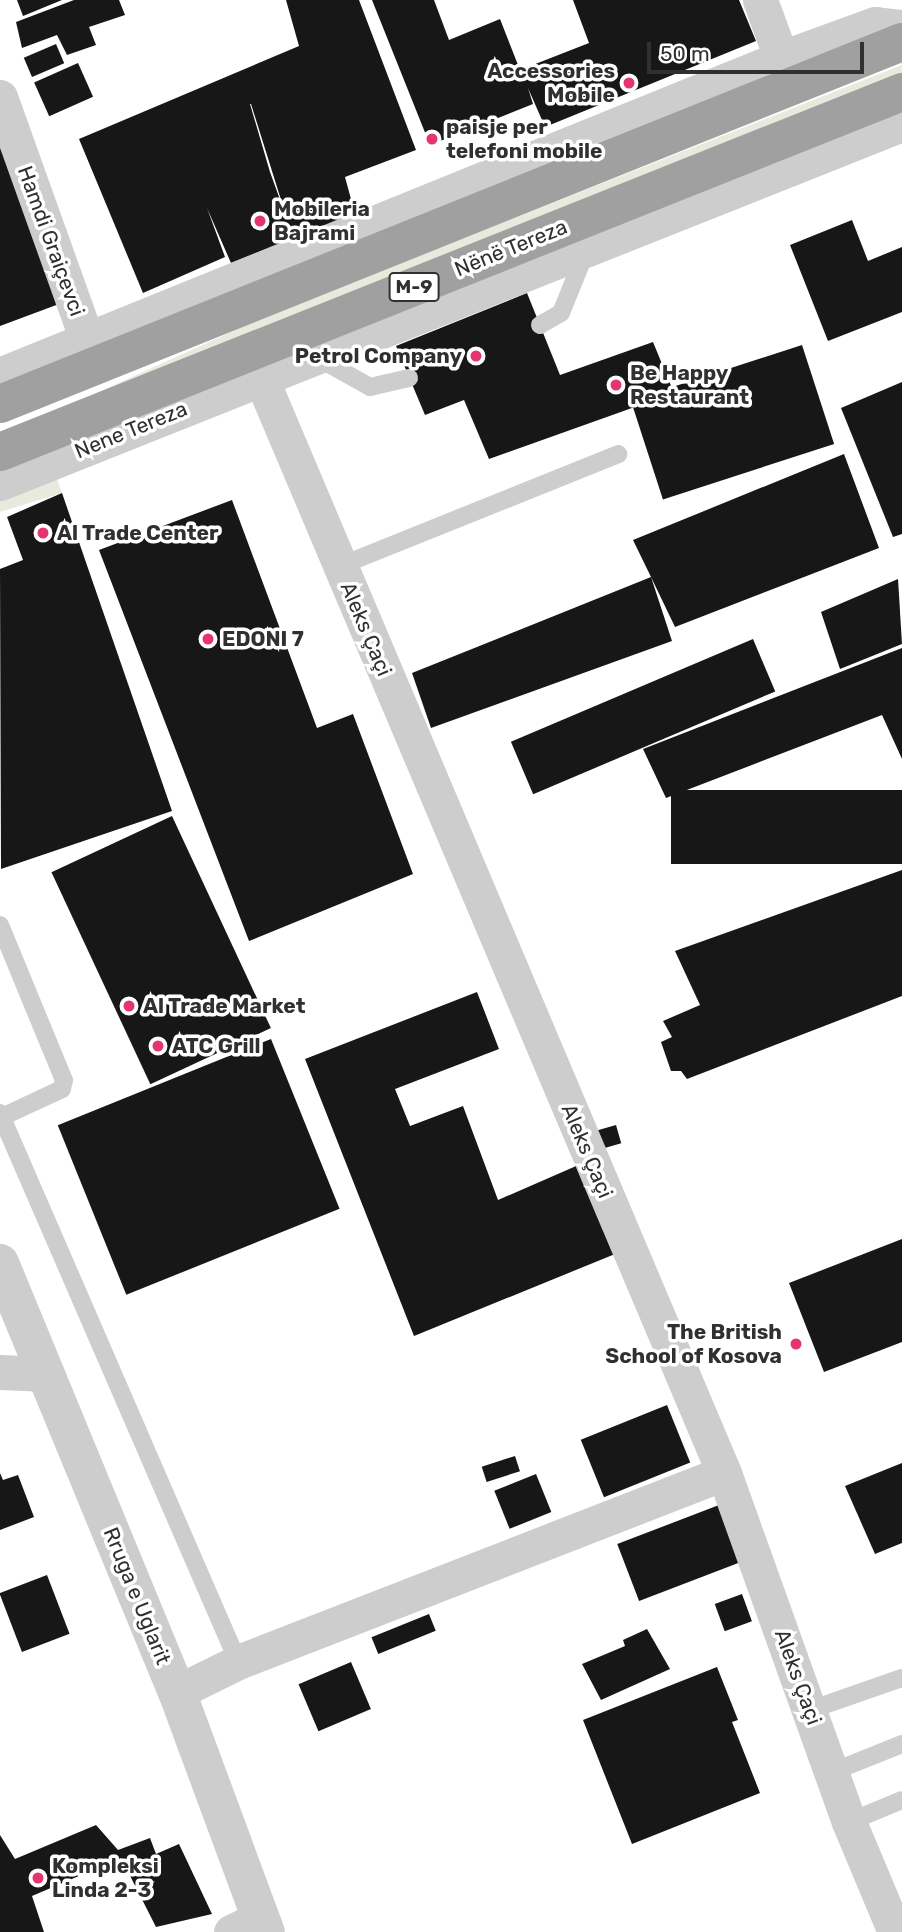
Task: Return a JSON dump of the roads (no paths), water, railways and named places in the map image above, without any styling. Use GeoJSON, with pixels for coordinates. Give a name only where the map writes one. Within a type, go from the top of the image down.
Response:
{"type":"FeatureCollection","features":[{"type":"Feature","properties":{"kind":"highway","name":"M-9"},"geometry":{"type":"LineString","coordinates":[[797,65],[902,42]]}},
{"type":"Feature","properties":{"kind":"highway","name":"Nënë Tereza"},"geometry":{"type":"LineString","coordinates":[[0,404],[424,221],[797,65]]}},
{"type":"Feature","properties":{"kind":"highway","name":"Nënë Tereza"},"geometry":{"type":"LineString","coordinates":[[0,453],[902,92]]}},
{"type":"Feature","properties":{"kind":"street"},"geometry":{"type":"LineString","coordinates":[[765,2],[797,65],[876,26],[902,29]]}},
{"type":"Feature","properties":{"kind":"street","name":"Hamdi Graiçevci"},"geometry":{"type":"LineString","coordinates":[[0,97],[89,345]]}},
{"type":"Feature","properties":{"kind":"street","name":"Nënë Tereza"},"geometry":{"type":"LineString","coordinates":[[261,378],[902,123]]}},
{"type":"Feature","properties":{"kind":"street","name":"Nënë Tereza"},"geometry":{"type":"LineString","coordinates":[[0,377],[424,221]]}},
{"type":"Feature","properties":{"kind":"street","name":"Nene Tereza"},"geometry":{"type":"LineString","coordinates":[[0,482],[261,378]]}},
{"type":"Feature","properties":{"kind":"street","name":"Aleks Çaçi"},"geometry":{"type":"LineString","coordinates":[[261,378],[723,1473],[849,1822],[895,1932]]}},
{"type":"Feature","properties":{"kind":"street","name":"Rruga e Uglarit"},"geometry":{"type":"LineString","coordinates":[[0,1263],[177,1692],[253,1927]]}},
{"type":"Feature","properties":{"kind":"street"},"geometry":{"type":"LineString","coordinates":[[0,1372],[47,1374]]}},
{"type":"Feature","properties":{"kind":"street"},"geometry":{"type":"LineString","coordinates":[[177,1692],[238,1662],[723,1473]]}},
{"type":"Feature","properties":{"kind":"lane"},"geometry":{"type":"LineString","coordinates":[[540,325],[562,313],[588,246]]}},
{"type":"Feature","properties":{"kind":"lane"},"geometry":{"type":"LineString","coordinates":[[314,357],[370,387],[410,378]]}},
{"type":"Feature","properties":{"kind":"lane"},"geometry":{"type":"LineString","coordinates":[[340,566],[618,454]]}},
{"type":"Feature","properties":{"kind":"lane"},"geometry":{"type":"LineString","coordinates":[[0,925],[64,1080],[61,1089],[1,1115],[238,1662]]}},
{"type":"Feature","properties":{"kind":"lane"},"geometry":{"type":"LineString","coordinates":[[810,1710],[902,1678]]}},
{"type":"Feature","properties":{"kind":"lane"},"geometry":{"type":"LineString","coordinates":[[832,1772],[902,1744]]}},
{"type":"Feature","properties":{"kind":"lane"},"geometry":{"type":"LineString","coordinates":[[849,1822],[902,1800]]}},
{"type":"Feature","properties":{"kind":"place","name":"Accessories Mobile"},"geometry":{"type":"Point","coordinates":[629,83]}},
{"type":"Feature","properties":{"kind":"place","name":"paisje per telefoni mobile"},"geometry":{"type":"Point","coordinates":[432,139]}},
{"type":"Feature","properties":{"kind":"place","name":"Mobileria Bajrami"},"geometry":{"type":"Point","coordinates":[260,221]}},
{"type":"Feature","properties":{"kind":"place","name":"Petrol Company"},"geometry":{"type":"Point","coordinates":[476,356]}},
{"type":"Feature","properties":{"kind":"place","name":"Be Happy Restaurant"},"geometry":{"type":"Point","coordinates":[616,385]}},
{"type":"Feature","properties":{"kind":"place","name":"Al Trade Center"},"geometry":{"type":"Point","coordinates":[43,533]}},
{"type":"Feature","properties":{"kind":"place","name":"EDONI 7"},"geometry":{"type":"Point","coordinates":[208,639]}},
{"type":"Feature","properties":{"kind":"place","name":"Al Trade Market"},"geometry":{"type":"Point","coordinates":[129,1006]}},
{"type":"Feature","properties":{"kind":"place","name":"ATC Grill"},"geometry":{"type":"Point","coordinates":[158,1046]}},
{"type":"Feature","properties":{"kind":"place","name":"The British School of Kosova"},"geometry":{"type":"Point","coordinates":[796,1344]}},
{"type":"Feature","properties":{"kind":"place","name":"Kompleksi Linda 2-3"},"geometry":{"type":"Point","coordinates":[38,1878]}}]}
